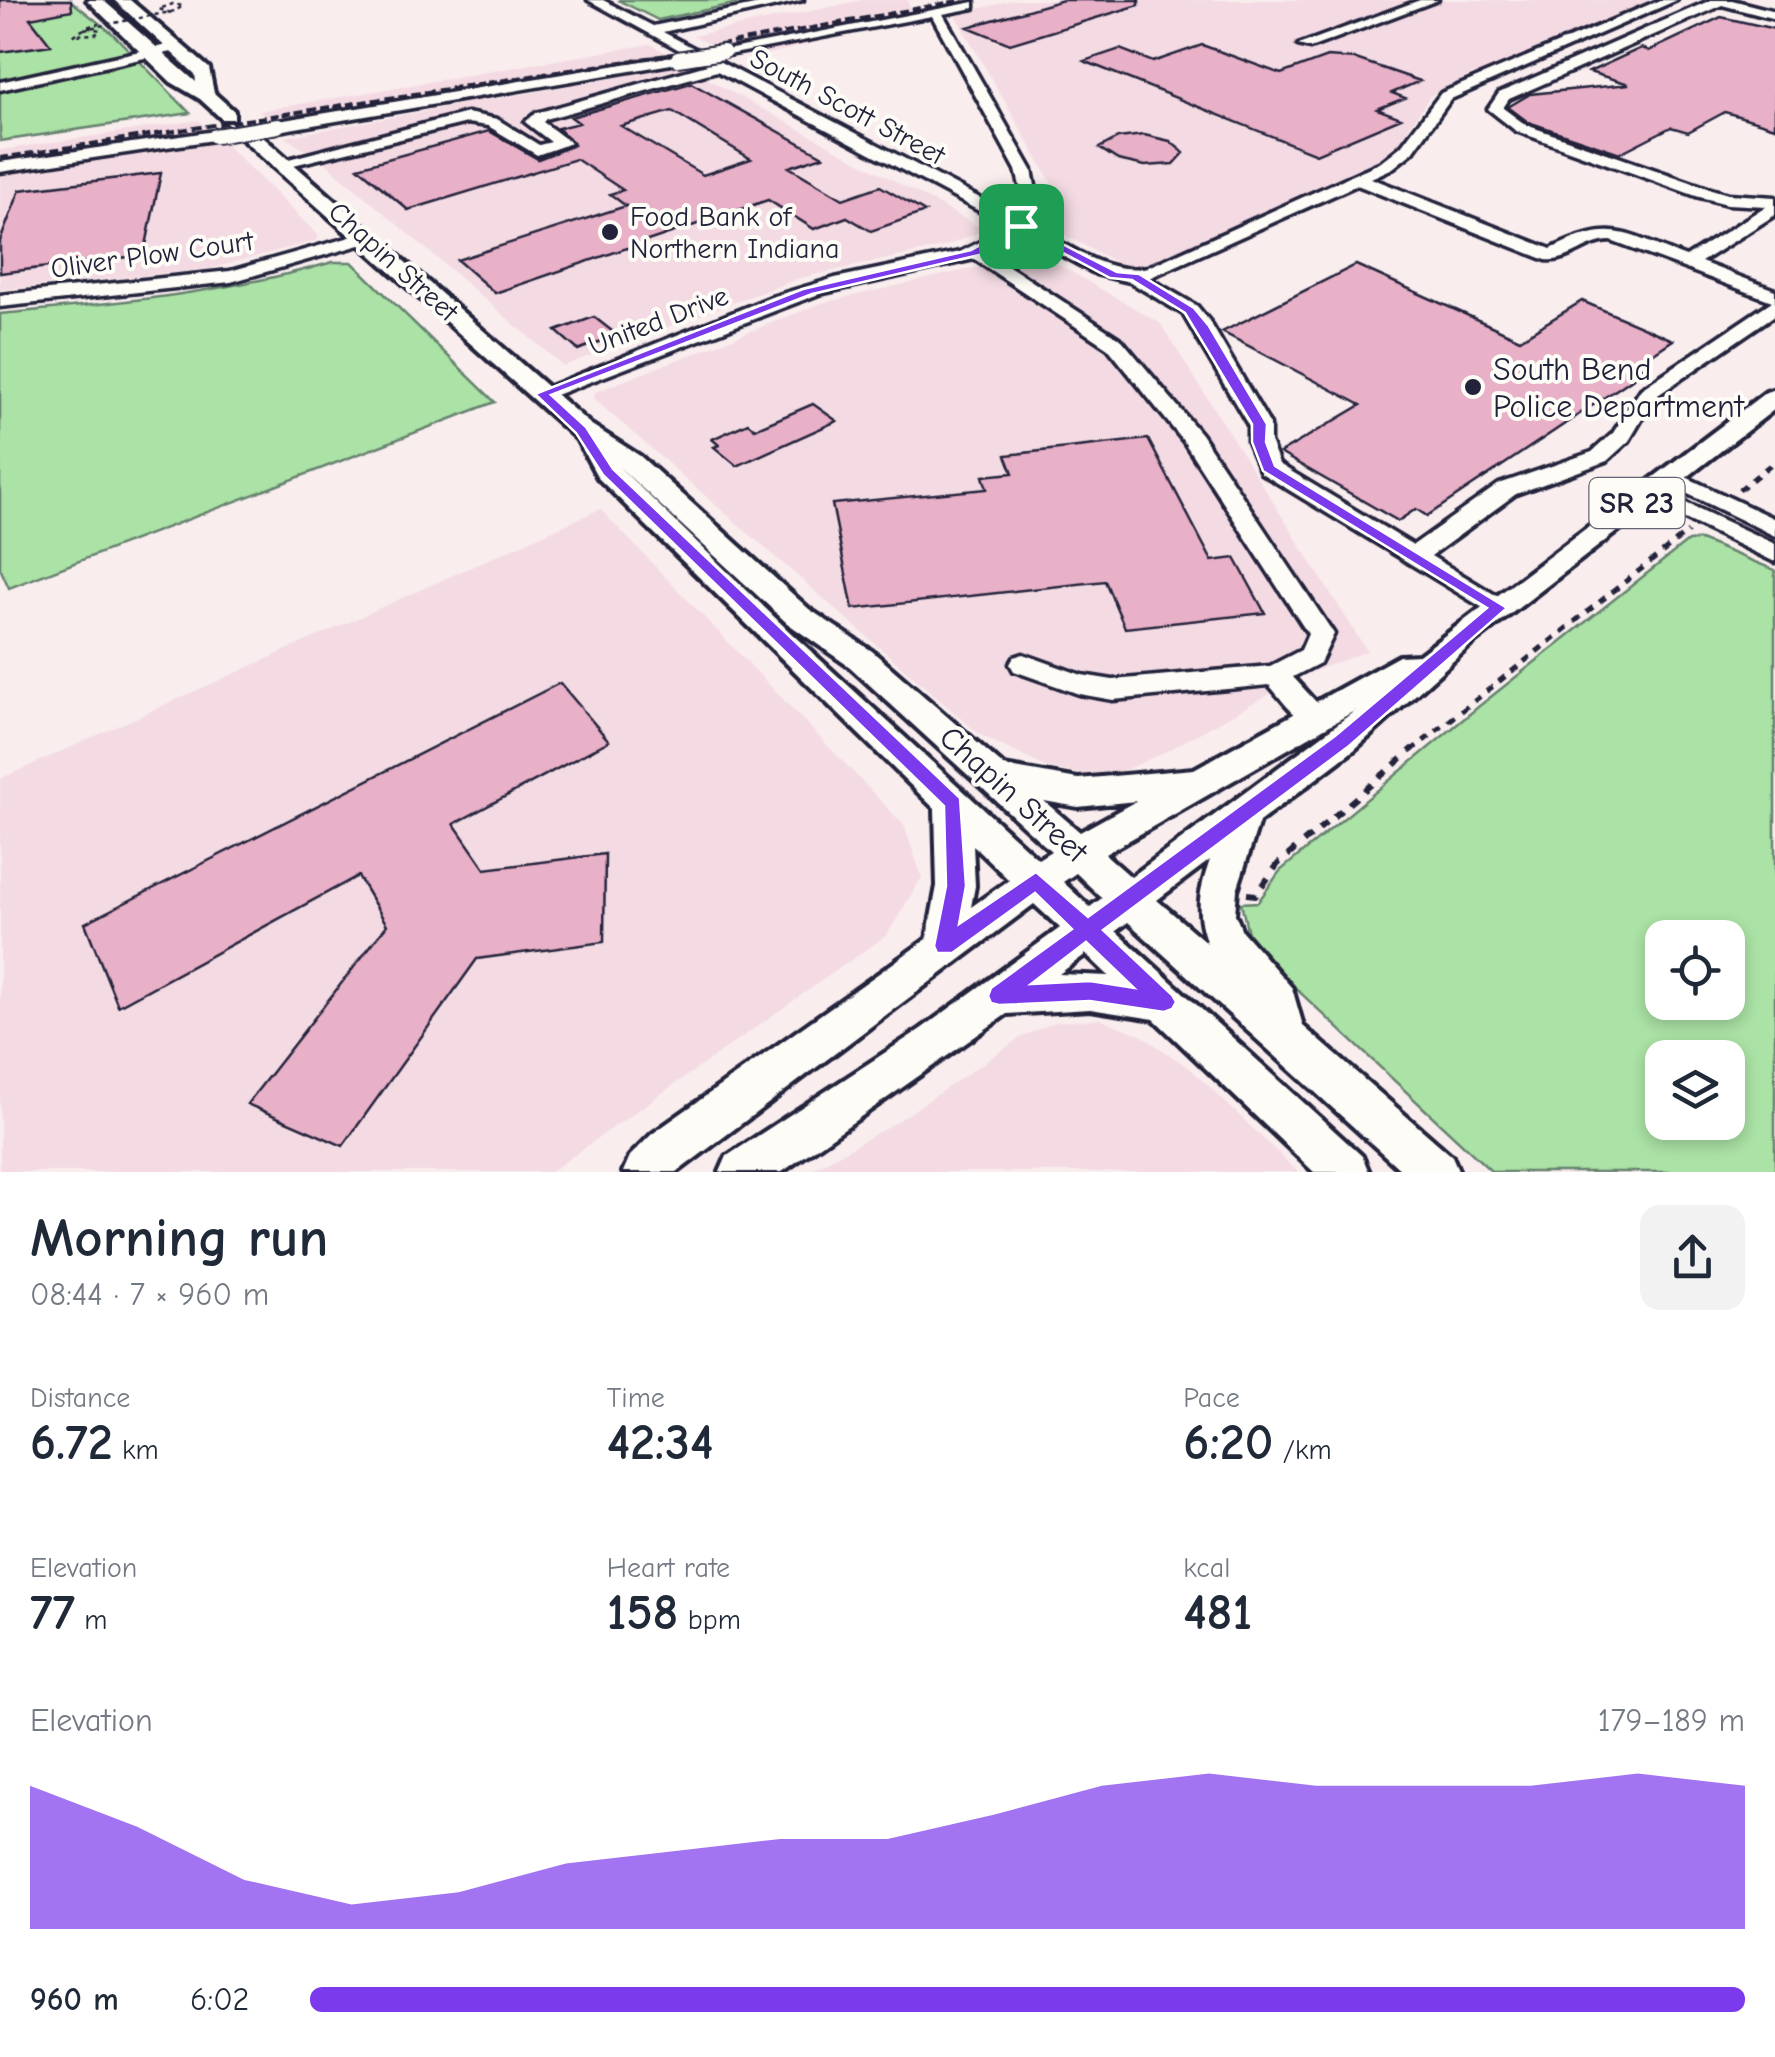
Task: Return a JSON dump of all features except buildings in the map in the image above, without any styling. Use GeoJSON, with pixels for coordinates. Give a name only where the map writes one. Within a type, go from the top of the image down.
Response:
{"type":"FeatureCollection","features":[{"type":"Feature","properties":{"kind":"main road"},"geometry":{"type":"LineString","coordinates":[[94,0],[177,78],[228,115]]}},
{"type":"Feature","properties":{"kind":"main road"},"geometry":{"type":"LineString","coordinates":[[120,0],[203,72],[206,96]]}},
{"type":"Feature","properties":{"kind":"main road","name":"Chapin Street"},"geometry":{"type":"LineString","coordinates":[[250,135],[581,430],[954,804],[1346,1172]]}},
{"type":"Feature","properties":{"kind":"main road","name":"SR 23"},"geometry":{"type":"LineString","coordinates":[[1244,814],[1342,741],[1461,636],[1775,398]]}},
{"type":"Feature","properties":{"kind":"main road","name":"Chapin Street"},"geometry":{"type":"LineString","coordinates":[[619,467],[798,616],[861,659],[1436,1172]]}},
{"type":"Feature","properties":{"kind":"main road","name":"SR 23"},"geometry":{"type":"LineString","coordinates":[[1036,881],[1078,851],[1461,636]]}},
{"type":"Feature","properties":{"kind":"main road"},"geometry":{"type":"LineString","coordinates":[[996,778],[1078,793],[1200,781]]}},
{"type":"Feature","properties":{"kind":"main road"},"geometry":{"type":"LineString","coordinates":[[945,946],[956,886],[954,804]]}},
{"type":"Feature","properties":{"kind":"main road"},"geometry":{"type":"LineString","coordinates":[[743,1172],[936,1043],[1244,814]]}},
{"type":"Feature","properties":{"kind":"main road"},"geometry":{"type":"LineString","coordinates":[[1244,814],[1218,890],[1216,914],[1226,941],[1278,1002],[1284,1036]]}},
{"type":"Feature","properties":{"kind":"main road"},"geometry":{"type":"LineString","coordinates":[[646,1172],[668,1150],[1036,881]]}},
{"type":"Feature","properties":{"kind":"main road"},"geometry":{"type":"LineString","coordinates":[[999,996],[1090,991],[1164,1002]]}},
{"type":"Feature","properties":{"kind":"street","name":"South Scott Street"},"geometry":{"type":"LineString","coordinates":[[594,0],[722,59],[1021,226],[1114,275],[1135,277],[1180,303],[1203,326],[1260,424],[1259,442],[1268,468],[1498,608]]}},
{"type":"Feature","properties":{"kind":"street"},"geometry":{"type":"LineString","coordinates":[[652,30],[796,0]]}},
{"type":"Feature","properties":{"kind":"street"},"geometry":{"type":"LineString","coordinates":[[1344,31],[1326,25],[1400,0]]}},
{"type":"Feature","properties":{"kind":"street"},"geometry":{"type":"LineString","coordinates":[[1305,45],[1432,0]]}},
{"type":"Feature","properties":{"kind":"street"},"geometry":{"type":"LineString","coordinates":[[1135,277],[1387,165],[1407,149],[1446,96],[1670,0]]}},
{"type":"Feature","properties":{"kind":"street"},"geometry":{"type":"LineString","coordinates":[[1775,15],[1719,0],[1504,96],[1495,109],[1521,128],[1702,192],[1775,206]]}},
{"type":"Feature","properties":{"kind":"street"},"geometry":{"type":"LineString","coordinates":[[280,163],[467,118],[492,122],[537,150],[544,150],[563,142],[533,122],[541,116],[722,59],[963,6]]}},
{"type":"Feature","properties":{"kind":"street"},"geometry":{"type":"LineString","coordinates":[[937,14],[1024,170],[1034,196],[1032,210],[1021,226]]}},
{"type":"Feature","properties":{"kind":"street"},"geometry":{"type":"LineString","coordinates":[[0,86],[176,47]]}},
{"type":"Feature","properties":{"kind":"street"},"geometry":{"type":"LineString","coordinates":[[0,167],[678,60],[722,59]]}},
{"type":"Feature","properties":{"kind":"street"},"geometry":{"type":"LineString","coordinates":[[1358,179],[1552,256],[1591,236],[1602,235],[1775,296]]}},
{"type":"Feature","properties":{"kind":"street"},"geometry":{"type":"LineString","coordinates":[[1688,263],[1775,206]]}},
{"type":"Feature","properties":{"kind":"street","name":"United Drive"},"geometry":{"type":"LineString","coordinates":[[542,394],[808,292],[975,252],[1021,226]]}},
{"type":"Feature","properties":{"kind":"street","name":"Oliver Plow Court"},"geometry":{"type":"LineString","coordinates":[[0,301],[231,276],[368,237]]}},
{"type":"Feature","properties":{"kind":"street"},"geometry":{"type":"LineString","coordinates":[[975,252],[1115,344],[1193,439],[1321,634],[1310,656],[1275,675],[1113,690],[1079,684],[1023,664]]}},
{"type":"Feature","properties":{"kind":"street"},"geometry":{"type":"LineString","coordinates":[[1414,558],[1524,482],[1585,463],[1608,451],[1626,433],[1638,404],[1648,393],[1775,306]]}},
{"type":"Feature","properties":{"kind":"street"},"geometry":{"type":"LineString","coordinates":[[1660,485],[1775,528]]}},
{"type":"Feature","properties":{"kind":"street"},"geometry":{"type":"LineString","coordinates":[[1660,485],[1775,554]]}},
{"type":"Feature","properties":{"kind":"street"},"geometry":{"type":"LineString","coordinates":[[1275,675],[1315,716]]}},
{"type":"Feature","properties":{"kind":"path"},"geometry":{"type":"LineString","coordinates":[[102,24],[86,27],[100,30],[96,34],[74,35],[84,30],[173,12]]}},
{"type":"Feature","properties":{"kind":"path"},"geometry":{"type":"LineString","coordinates":[[1740,489],[1775,461]]}},
{"type":"Feature","properties":{"kind":"path"},"geometry":{"type":"LineString","coordinates":[[1235,893],[1256,895],[1278,864],[1460,709],[1687,533]]}},
{"type":"Feature","properties":{"kind":"shaded area"},"geometry":{"type":"Polygon","coordinates":[[[862,0],[907,0],[914,18],[757,57],[726,53],[693,36],[862,0]]]}},
{"type":"Feature","properties":{"kind":"shaded area"},"geometry":{"type":"Polygon","coordinates":[[[1013,0],[1680,0],[1494,81],[1473,74],[1430,96],[1396,147],[1375,163],[1144,265],[1121,265],[1052,224],[1059,202],[1050,180],[955,15],[1013,0]]]}},
{"type":"Feature","properties":{"kind":"shaded area"},"geometry":{"type":"Polygon","coordinates":[[[650,44],[680,61],[510,92],[489,100],[690,64],[704,77],[981,231],[944,247],[800,278],[563,366],[323,161],[284,137],[463,104],[400,108],[281,127],[259,111],[650,44]]]}},
{"type":"Feature","properties":{"kind":"shaded area"},"geometry":{"type":"Polygon","coordinates":[[[199,120],[318,235],[318,240],[209,269],[0,290],[0,150],[199,120]]]}},
{"type":"Feature","properties":{"kind":"shaded area"},"geometry":{"type":"Polygon","coordinates":[[[1019,251],[1038,253],[1160,323],[1367,651],[1304,675],[1125,770],[1092,776],[1048,768],[980,735],[594,399],[595,392],[822,303],[978,267],[1019,251]]]}},
{"type":"Feature","properties":{"kind":"shaded area"},"geometry":{"type":"Polygon","coordinates":[[[600,509],[904,825],[922,877],[887,935],[550,1172],[0,1172],[0,779],[600,509]]]}},
{"type":"Feature","properties":{"kind":"shaded area"},"geometry":{"type":"Polygon","coordinates":[[[1101,1019],[1141,1035],[1192,1070],[1298,1172],[808,1172],[898,1121],[1020,1038],[1055,1022],[1101,1019]]]}},
{"type":"Feature","properties":{"kind":"green space"},"geometry":{"type":"Polygon","coordinates":[[[0,0],[70,0],[113,34],[190,113],[0,141],[0,0]]]}},
{"type":"Feature","properties":{"kind":"green space"},"geometry":{"type":"Polygon","coordinates":[[[618,0],[753,0],[658,20],[618,0]]]}},
{"type":"Feature","properties":{"kind":"green space"},"geometry":{"type":"Polygon","coordinates":[[[333,262],[352,262],[495,402],[9,588],[0,568],[0,314],[209,290],[333,262]]]}},
{"type":"Feature","properties":{"kind":"green space"},"geometry":{"type":"Polygon","coordinates":[[[1700,540],[1775,570],[1775,1172],[1492,1172],[1276,970],[1248,933],[1241,903],[1258,902],[1280,871],[1688,541],[1700,540]]]}},
{"type":"Feature","properties":{"kind":"railway"},"geometry":{"type":"LineString","coordinates":[[0,158],[667,55],[963,0]]}},
{"type":"Feature","properties":{"kind":"place","name":"Food Bank of Northern Indiana"},"geometry":{"type":"Point","coordinates":[610,232]}},
{"type":"Feature","properties":{"kind":"place","name":"South Bend Police Department"},"geometry":{"type":"Point","coordinates":[1473,387]}},
{"type":"Feature","properties":{"kind":"route"},"geometry":{"type":"LineString","coordinates":[[1021,226],[975,252],[808,292],[542,394],[581,430],[608,472],[954,804],[956,886],[945,946],[1036,881],[1087,930],[1164,1002],[1090,991],[999,996],[1087,930],[1342,741],[1498,608],[1268,468],[1259,442],[1260,424],[1190,310],[1135,277],[1102,270],[1021,226]]}}]}
